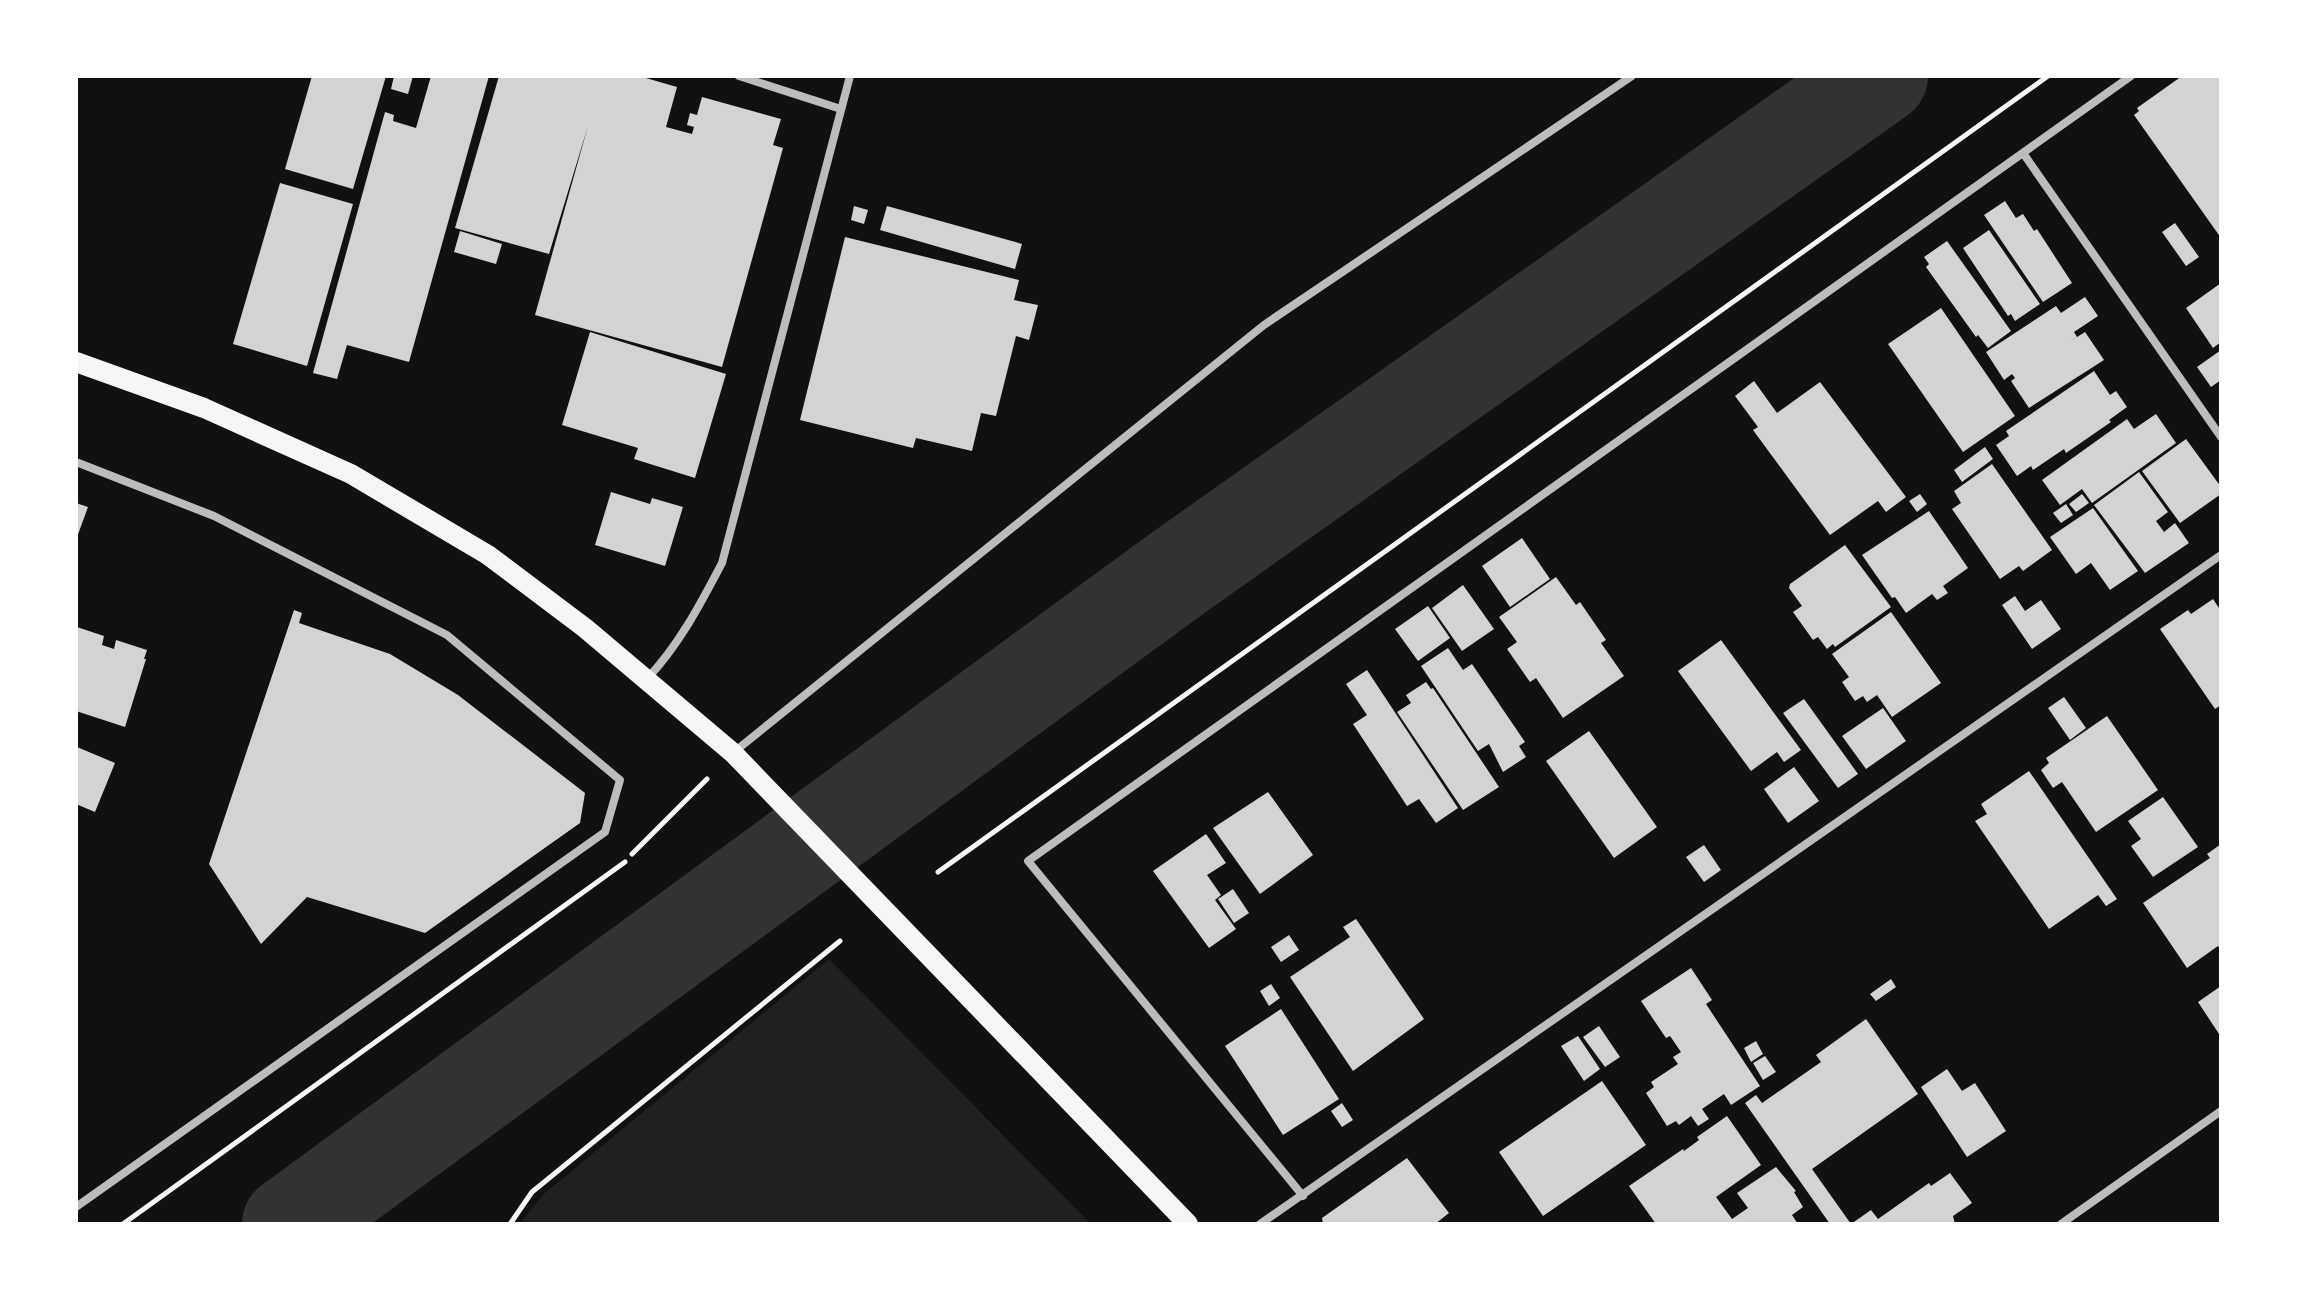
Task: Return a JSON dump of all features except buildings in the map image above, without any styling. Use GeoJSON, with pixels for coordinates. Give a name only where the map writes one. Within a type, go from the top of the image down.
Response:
{"type":"FeatureCollection","features":[{"type":"Feature","properties":{"kind":"main road"},"geometry":{"type":"LineString","coordinates":[[76,362],[204,408],[351,474],[488,555],[585,628],[733,753],[1188,1224]]}},
{"type":"Feature","properties":{"kind":"street"},"geometry":{"type":"LineString","coordinates":[[739,76],[841,109]]}},
{"type":"Feature","properties":{"kind":"street"},"geometry":{"type":"LineString","coordinates":[[646,681],[669,655],[698,611],[722,563],[850,76]]}},
{"type":"Feature","properties":{"kind":"street"},"geometry":{"type":"LineString","coordinates":[[733,753],[1264,325],[1632,76]]}},
{"type":"Feature","properties":{"kind":"street"},"geometry":{"type":"LineString","coordinates":[[1303,1196],[1028,861],[2131,76]]}},
{"type":"Feature","properties":{"kind":"street"},"geometry":{"type":"LineString","coordinates":[[2023,153],[2221,437]]}},
{"type":"Feature","properties":{"kind":"street"},"geometry":{"type":"LineString","coordinates":[[76,462],[214,516],[447,635],[620,780],[605,832],[76,1207]]}},
{"type":"Feature","properties":{"kind":"street"},"geometry":{"type":"LineString","coordinates":[[1260,1224],[2221,555]]}},
{"type":"Feature","properties":{"kind":"street"},"geometry":{"type":"LineString","coordinates":[[2061,1224],[2221,1111]]}},
{"type":"Feature","properties":{"kind":"path"},"geometry":{"type":"LineString","coordinates":[[938,872],[2048,76]]}},
{"type":"Feature","properties":{"kind":"path"},"geometry":{"type":"LineString","coordinates":[[510,1224],[532,1192],[840,941]]}},
{"type":"Feature","properties":{"kind":"shaded area"},"geometry":{"type":"Polygon","coordinates":[[[829,959],[1091,1224],[519,1224],[545,1193],[829,959]]]}},
{"type":"Feature","properties":{"kind":"waterway"},"geometry":{"type":"LineString","coordinates":[[290,1224],[1175,575],[1880,76]]}}]}
